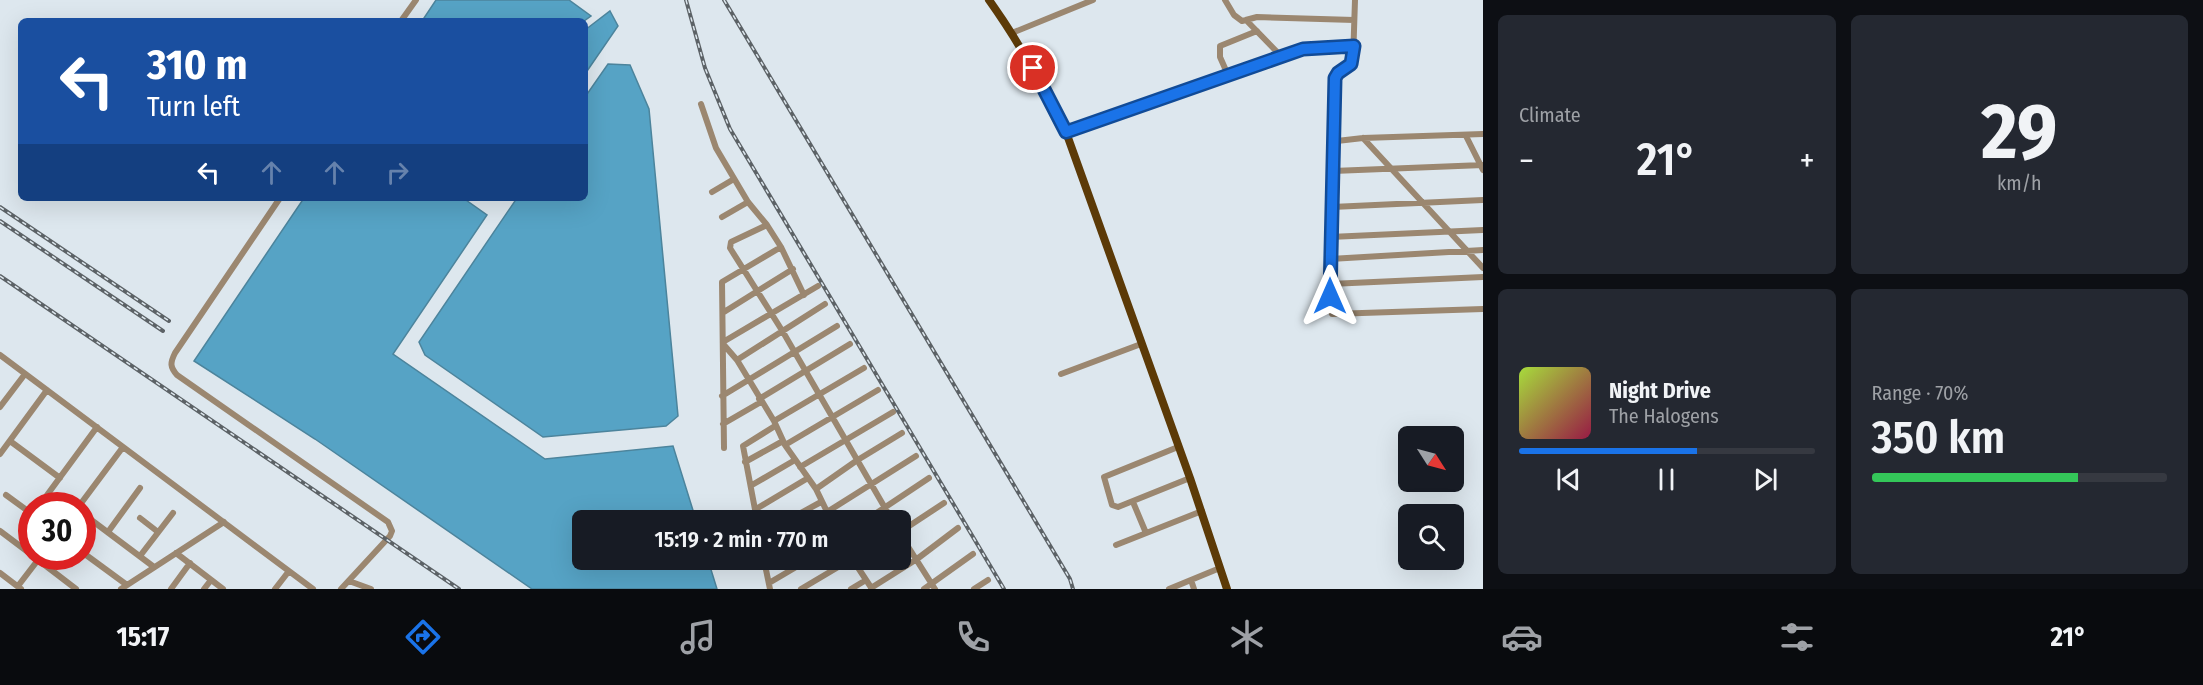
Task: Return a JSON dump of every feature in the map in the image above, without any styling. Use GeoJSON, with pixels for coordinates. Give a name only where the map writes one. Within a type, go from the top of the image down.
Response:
{"type":"FeatureCollection","features":[{"type":"Feature","properties":{"kind":"main road"},"geometry":{"type":"LineString","coordinates":[[989,0],[1042,83],[1066,132],[1202,511],[1227,589]]}},
{"type":"Feature","properties":{"kind":"street"},"geometry":{"type":"LineString","coordinates":[[403,18],[416,0]]}},
{"type":"Feature","properties":{"kind":"street"},"geometry":{"type":"LineString","coordinates":[[1012,33],[1093,0]]}},
{"type":"Feature","properties":{"kind":"street"},"geometry":{"type":"LineString","coordinates":[[1226,0],[1236,18],[1242,21],[1257,17],[1354,20]]}},
{"type":"Feature","properties":{"kind":"street"},"geometry":{"type":"LineString","coordinates":[[1355,0],[1354,46],[1351,64],[1335,78],[1330,308],[1335,315],[1483,309]]}},
{"type":"Feature","properties":{"kind":"street"},"geometry":{"type":"LineString","coordinates":[[1246,20],[1281,56]]}},
{"type":"Feature","properties":{"kind":"street"},"geometry":{"type":"LineString","coordinates":[[1228,75],[1218,52],[1220,46],[1257,31]]}},
{"type":"Feature","properties":{"kind":"street"},"geometry":{"type":"LineString","coordinates":[[1066,132],[1311,47],[1354,46]]}},
{"type":"Feature","properties":{"kind":"street"},"geometry":{"type":"LineString","coordinates":[[701,104],[713,143],[748,202],[781,247],[804,295]]}},
{"type":"Feature","properties":{"kind":"street"},"geometry":{"type":"LineString","coordinates":[[1335,143],[1340,140],[1363,138],[1483,134]]}},
{"type":"Feature","properties":{"kind":"street"},"geometry":{"type":"LineString","coordinates":[[1333,171],[1482,166],[1466,136]]}},
{"type":"Feature","properties":{"kind":"street"},"geometry":{"type":"LineString","coordinates":[[1363,138],[1483,268]]}},
{"type":"Feature","properties":{"kind":"street"},"geometry":{"type":"LineString","coordinates":[[712,192],[735,179]]}},
{"type":"Feature","properties":{"kind":"street"},"geometry":{"type":"LineString","coordinates":[[1332,207],[1483,200]]}},
{"type":"Feature","properties":{"kind":"street"},"geometry":{"type":"LineString","coordinates":[[278,201],[171,362],[177,375],[365,503],[388,522],[392,531],[390,536],[341,589]]}},
{"type":"Feature","properties":{"kind":"street"},"geometry":{"type":"LineString","coordinates":[[722,217],[748,202]]}},
{"type":"Feature","properties":{"kind":"street"},"geometry":{"type":"LineString","coordinates":[[767,225],[730,244],[730,248],[772,313],[886,510]]}},
{"type":"Feature","properties":{"kind":"street"},"geometry":{"type":"LineString","coordinates":[[1330,237],[1483,230]]}},
{"type":"Feature","properties":{"kind":"street"},"geometry":{"type":"LineString","coordinates":[[724,448],[722,282],[781,247]]}},
{"type":"Feature","properties":{"kind":"street"},"geometry":{"type":"LineString","coordinates":[[1330,259],[1483,250]]}},
{"type":"Feature","properties":{"kind":"street"},"geometry":{"type":"LineString","coordinates":[[724,312],[793,269]]}},
{"type":"Feature","properties":{"kind":"street"},"geometry":{"type":"LineString","coordinates":[[1330,284],[1483,278]]}},
{"type":"Feature","properties":{"kind":"street"},"geometry":{"type":"LineString","coordinates":[[723,344],[818,286]]}},
{"type":"Feature","properties":{"kind":"street"},"geometry":{"type":"LineString","coordinates":[[737,360],[825,304]]}},
{"type":"Feature","properties":{"kind":"street"},"geometry":{"type":"LineString","coordinates":[[722,396],[837,326]]}},
{"type":"Feature","properties":{"kind":"street"},"geometry":{"type":"LineString","coordinates":[[723,344],[737,360],[784,443],[816,489],[827,510]]}},
{"type":"Feature","properties":{"kind":"street"},"geometry":{"type":"LineString","coordinates":[[723,424],[850,344]]}},
{"type":"Feature","properties":{"kind":"street"},"geometry":{"type":"LineString","coordinates":[[1061,374],[1141,344]]}},
{"type":"Feature","properties":{"kind":"street"},"geometry":{"type":"LineString","coordinates":[[1,358],[97,427],[312,589]]}},
{"type":"Feature","properties":{"kind":"street"},"geometry":{"type":"LineString","coordinates":[[808,478],[756,509],[744,444],[819,394],[864,368]]}},
{"type":"Feature","properties":{"kind":"street"},"geometry":{"type":"LineString","coordinates":[[0,407],[25,374]]}},
{"type":"Feature","properties":{"kind":"street"},"geometry":{"type":"LineString","coordinates":[[0,454],[47,390]]}},
{"type":"Feature","properties":{"kind":"street"},"geometry":{"type":"LineString","coordinates":[[746,462],[878,390]]}},
{"type":"Feature","properties":{"kind":"street"},"geometry":{"type":"LineString","coordinates":[[800,467],[893,412]]}},
{"type":"Feature","properties":{"kind":"street"},"geometry":{"type":"LineString","coordinates":[[50,492],[97,427]]}},
{"type":"Feature","properties":{"kind":"street"},"geometry":{"type":"LineString","coordinates":[[816,489],[856,461],[902,434]]}},
{"type":"Feature","properties":{"kind":"street"},"geometry":{"type":"LineString","coordinates":[[10,441],[60,478]]}},
{"type":"Feature","properties":{"kind":"street"},"geometry":{"type":"LineString","coordinates":[[89,492],[123,447]]}},
{"type":"Feature","properties":{"kind":"street"},"geometry":{"type":"LineString","coordinates":[[1178,447],[1104,477],[1113,507],[1134,502],[1190,478]]}},
{"type":"Feature","properties":{"kind":"street"},"geometry":{"type":"LineString","coordinates":[[831,510],[916,456]]}},
{"type":"Feature","properties":{"kind":"street"},"geometry":{"type":"LineString","coordinates":[[752,485],[795,460]]}},
{"type":"Feature","properties":{"kind":"street"},"geometry":{"type":"LineString","coordinates":[[880,510],[929,478]]}},
{"type":"Feature","properties":{"kind":"street"},"geometry":{"type":"LineString","coordinates":[[108,532],[140,488]]}},
{"type":"Feature","properties":{"kind":"street"},"geometry":{"type":"LineString","coordinates":[[6,495],[18,504]]}},
{"type":"Feature","properties":{"kind":"street"},"geometry":{"type":"LineString","coordinates":[[806,510],[821,502]]}},
{"type":"Feature","properties":{"kind":"street"},"geometry":{"type":"LineString","coordinates":[[1134,502],[1146,533]]}},
{"type":"Feature","properties":{"kind":"street"},"geometry":{"type":"LineString","coordinates":[[911,526],[944,503]]}},
{"type":"Feature","properties":{"kind":"street"},"geometry":{"type":"LineString","coordinates":[[1116,545],[1202,511]]}},
{"type":"Feature","properties":{"kind":"street"},"geometry":{"type":"LineString","coordinates":[[140,556],[173,513]]}},
{"type":"Feature","properties":{"kind":"street"},"geometry":{"type":"LineString","coordinates":[[140,518],[158,532]]}},
{"type":"Feature","properties":{"kind":"street"},"geometry":{"type":"LineString","coordinates":[[96,564],[124,587],[224,522]]}},
{"type":"Feature","properties":{"kind":"street"},"geometry":{"type":"LineString","coordinates":[[96,523],[154,567]]}},
{"type":"Feature","properties":{"kind":"street"},"geometry":{"type":"LineString","coordinates":[[860,570],[872,589],[958,528]]}},
{"type":"Feature","properties":{"kind":"street"},"geometry":{"type":"LineString","coordinates":[[0,531],[18,544]]}},
{"type":"Feature","properties":{"kind":"street"},"geometry":{"type":"LineString","coordinates":[[911,550],[933,587]]}},
{"type":"Feature","properties":{"kind":"street"},"geometry":{"type":"LineString","coordinates":[[176,553],[223,589]]}},
{"type":"Feature","properties":{"kind":"street"},"geometry":{"type":"LineString","coordinates":[[924,589],[933,587],[973,554]]}},
{"type":"Feature","properties":{"kind":"street"},"geometry":{"type":"LineString","coordinates":[[171,589],[190,563]]}},
{"type":"Feature","properties":{"kind":"street"},"geometry":{"type":"LineString","coordinates":[[1169,589],[1220,568]]}},
{"type":"Feature","properties":{"kind":"street"},"geometry":{"type":"LineString","coordinates":[[0,573],[19,588],[29,570]]}},
{"type":"Feature","properties":{"kind":"street"},"geometry":{"type":"LineString","coordinates":[[52,570],[76,589]]}},
{"type":"Feature","properties":{"kind":"street"},"geometry":{"type":"LineString","coordinates":[[766,570],[769,586],[793,570]]}},
{"type":"Feature","properties":{"kind":"street"},"geometry":{"type":"LineString","coordinates":[[801,589],[836,570]]}},
{"type":"Feature","properties":{"kind":"street"},"geometry":{"type":"LineString","coordinates":[[275,589],[289,571]]}},
{"type":"Feature","properties":{"kind":"street"},"geometry":{"type":"LineString","coordinates":[[204,589],[211,580]]}},
{"type":"Feature","properties":{"kind":"street"},"geometry":{"type":"LineString","coordinates":[[851,589],[866,580]]}},
{"type":"Feature","properties":{"kind":"street"},"geometry":{"type":"LineString","coordinates":[[974,589],[988,580]]}},
{"type":"Feature","properties":{"kind":"street"},"geometry":{"type":"LineString","coordinates":[[1191,580],[1194,589]]}},
{"type":"Feature","properties":{"kind":"street"},"geometry":{"type":"LineString","coordinates":[[349,581],[371,589]]}},
{"type":"Feature","properties":{"kind":"water"},"geometry":{"type":"Polygon","coordinates":[[[436,0],[569,0],[591,16],[588,18],[424,18],[436,0]]]}},
{"type":"Feature","properties":{"kind":"water"},"geometry":{"type":"Polygon","coordinates":[[[610,11],[618,26],[588,70],[588,28],[610,11]]]}},
{"type":"Feature","properties":{"kind":"water"},"geometry":{"type":"Polygon","coordinates":[[[608,64],[630,65],[649,109],[678,416],[666,426],[543,437],[425,355],[419,342],[515,201],[588,201],[588,93],[608,64]]]}},
{"type":"Feature","properties":{"kind":"water"},"geometry":{"type":"Polygon","coordinates":[[[302,201],[467,201],[487,215],[393,354],[545,459],[673,446],[693,510],[572,510],[572,570],[711,570],[717,589],[532,589],[315,439],[194,361],[302,201]]]}},
{"type":"Feature","properties":{"kind":"railway"},"geometry":{"type":"LineString","coordinates":[[686,0],[705,68],[730,129],[1004,589]]}},
{"type":"Feature","properties":{"kind":"railway"},"geometry":{"type":"LineString","coordinates":[[724,0],[1070,579],[1073,589]]}},
{"type":"Feature","properties":{"kind":"railway"},"geometry":{"type":"LineString","coordinates":[[0,207],[169,321]]}},
{"type":"Feature","properties":{"kind":"railway"},"geometry":{"type":"LineString","coordinates":[[0,221],[163,331]]}},
{"type":"Feature","properties":{"kind":"railway"},"geometry":{"type":"LineString","coordinates":[[0,276],[459,589]]}},
{"type":"Feature","properties":{"kind":"route"},"geometry":{"type":"LineString","coordinates":[[1033,68],[1066,132],[1303,49],[1323,46],[1354,46],[1353,61],[1335,78],[1330,296]]}}]}
